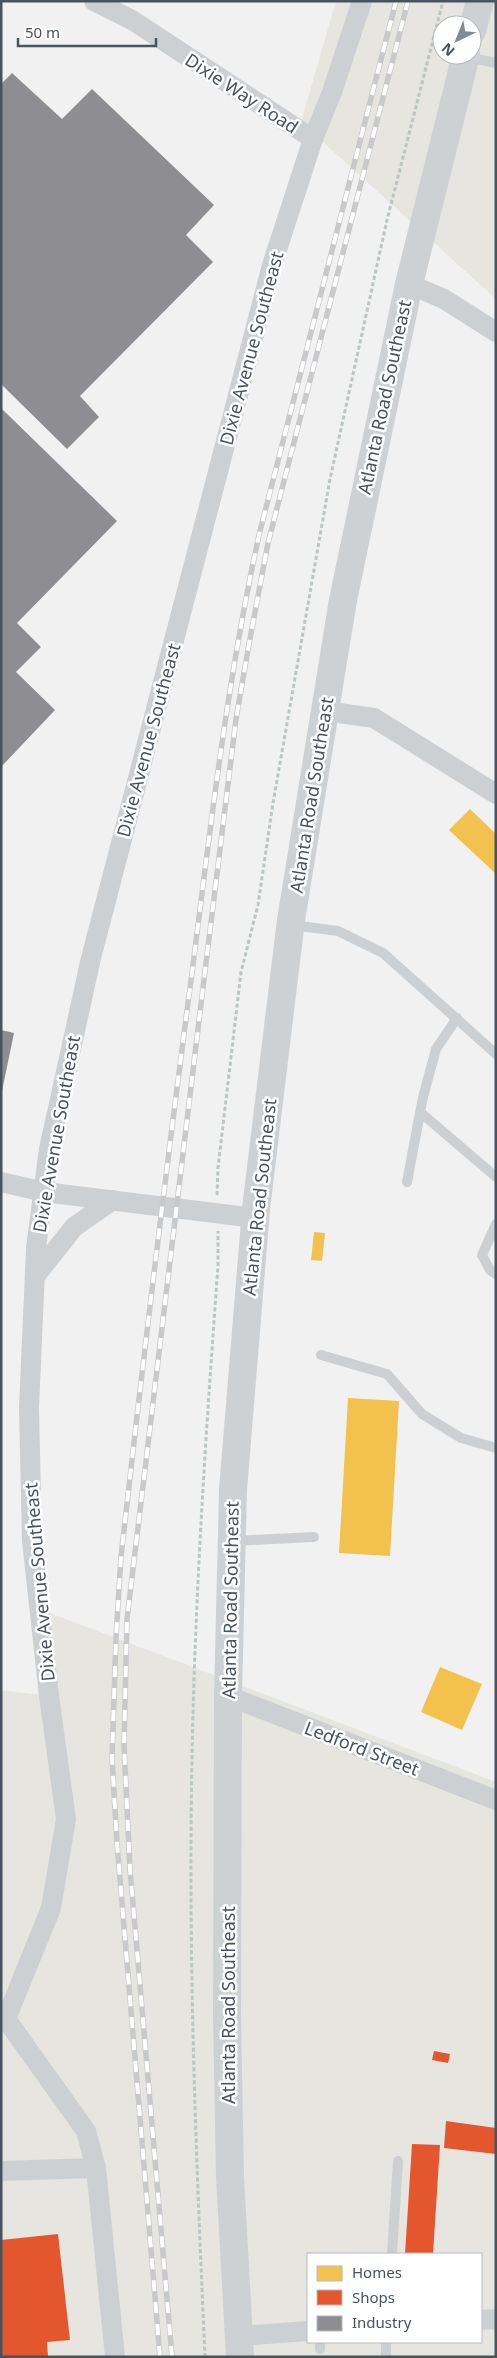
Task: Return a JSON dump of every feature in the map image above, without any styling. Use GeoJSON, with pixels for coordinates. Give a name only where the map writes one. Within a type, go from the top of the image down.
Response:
{"type":"FeatureCollection","features":[{"type":"Feature","properties":{"kind":"main road","name":"Atlanta Road Southeast"},"geometry":{"type":"LineString","coordinates":[[476,15],[480,1]]}},
{"type":"Feature","properties":{"kind":"main road","name":"Atlanta Road Southeast"},"geometry":{"type":"LineString","coordinates":[[240,2346],[230,2178],[228,1696],[234,1481],[255,1218],[291,925],[325,711],[364,493],[408,284],[464,65]]}},
{"type":"Feature","properties":{"kind":"street","name":"Dixie Way Road"},"geometry":{"type":"LineString","coordinates":[[94,1],[140,25],[313,139]]}},
{"type":"Feature","properties":{"kind":"street","name":"Dixie Avenue Southeast"},"geometry":{"type":"LineString","coordinates":[[115,2357],[96,2168],[86,2132],[4,2021],[51,1908],[66,1819],[49,1696],[32,1541],[29,1408],[36,1248],[50,1149],[68,1057],[93,950],[272,265],[313,139],[332,92],[362,1]]}},
{"type":"Feature","properties":{"kind":"street"},"geometry":{"type":"LineString","coordinates":[[408,284],[444,299],[496,332]]}},
{"type":"Feature","properties":{"kind":"street"},"geometry":{"type":"LineString","coordinates":[[325,711],[374,718],[496,794]]}},
{"type":"Feature","properties":{"kind":"street"},"geometry":{"type":"LineString","coordinates":[[475,781],[496,776]]}},
{"type":"Feature","properties":{"kind":"street"},"geometry":{"type":"LineString","coordinates":[[1,1182],[44,1192],[255,1218]]}},
{"type":"Feature","properties":{"kind":"street"},"geometry":{"type":"LineString","coordinates":[[1,1195],[44,1192]]}},
{"type":"Feature","properties":{"kind":"street"},"geometry":{"type":"LineString","coordinates":[[36,1275],[74,1227],[113,1200]]}},
{"type":"Feature","properties":{"kind":"street","name":"Ledford Street"},"geometry":{"type":"LineString","coordinates":[[228,1696],[496,1800]]}},
{"type":"Feature","properties":{"kind":"street"},"geometry":{"type":"LineString","coordinates":[[1,2170],[96,2168]]}},
{"type":"Feature","properties":{"kind":"street"},"geometry":{"type":"LineString","coordinates":[[482,2320],[496,2319]]}},
{"type":"Feature","properties":{"kind":"street"},"geometry":{"type":"LineString","coordinates":[[240,2346],[307,2331]]}},
{"type":"Feature","properties":{"kind":"lane"},"geometry":{"type":"LineString","coordinates":[[482,56],[496,63]]}},
{"type":"Feature","properties":{"kind":"lane"},"geometry":{"type":"LineString","coordinates":[[291,925],[338,931],[362,941],[383,953],[496,1054]]}},
{"type":"Feature","properties":{"kind":"lane"},"geometry":{"type":"LineString","coordinates":[[407,1182],[420,1112],[436,1049],[457,1018]]}},
{"type":"Feature","properties":{"kind":"lane"},"geometry":{"type":"LineString","coordinates":[[420,1112],[496,1176]]}},
{"type":"Feature","properties":{"kind":"lane"},"geometry":{"type":"LineString","coordinates":[[496,1224],[482,1255],[490,1270],[496,1274]]}},
{"type":"Feature","properties":{"kind":"lane"},"geometry":{"type":"LineString","coordinates":[[321,1355],[386,1374],[422,1414],[461,1438],[496,1448]]}},
{"type":"Feature","properties":{"kind":"lane"},"geometry":{"type":"LineString","coordinates":[[232,1541],[314,1537]]}},
{"type":"Feature","properties":{"kind":"lane"},"geometry":{"type":"LineString","coordinates":[[392,2253],[398,2162]]}},
{"type":"Feature","properties":{"kind":"lane"},"geometry":{"type":"LineString","coordinates":[[386,2343],[386,2357]]}},
{"type":"Feature","properties":{"kind":"shaded area"},"geometry":{"type":"Polygon","coordinates":[[[336,1],[496,1],[496,299],[301,122],[336,1]]]}},
{"type":"Feature","properties":{"kind":"shaded area"},"geometry":{"type":"Polygon","coordinates":[[[42,1610],[496,1782],[496,2357],[1,2357],[1,1690],[49,1696],[42,1610]]]}},
{"type":"Feature","properties":{"kind":"building: Homes"},"geometry":{"type":"Polygon","coordinates":[[[470,809],[496,834],[496,874],[449,830],[470,809]]]}},
{"type":"Feature","properties":{"kind":"building: Homes"},"geometry":{"type":"Polygon","coordinates":[[[314,1232],[325,1233],[322,1261],[311,1260],[314,1232]]]}},
{"type":"Feature","properties":{"kind":"building: Homes"},"geometry":{"type":"Polygon","coordinates":[[[348,1398],[399,1401],[390,1556],[339,1553],[348,1398]]]}},
{"type":"Feature","properties":{"kind":"building: Homes"},"geometry":{"type":"Polygon","coordinates":[[[440,1667],[482,1684],[462,1730],[421,1712],[440,1667]]]}},
{"type":"Feature","properties":{"kind":"building: Shops"},"geometry":{"type":"Polygon","coordinates":[[[434,2051],[450,2054],[448,2063],[432,2060],[434,2051]]]}},
{"type":"Feature","properties":{"kind":"building: Shops"},"geometry":{"type":"Polygon","coordinates":[[[446,2121],[496,2128],[496,2154],[444,2148],[446,2121]]]}},
{"type":"Feature","properties":{"kind":"building: Shops"},"geometry":{"type":"Polygon","coordinates":[[[412,2144],[440,2145],[433,2253],[405,2253],[412,2144]]]}},
{"type":"Feature","properties":{"kind":"building: Shops"},"geometry":{"type":"Polygon","coordinates":[[[58,2234],[70,2340],[47,2342],[48,2357],[1,2357],[1,2240],[58,2234]]]}},
{"type":"Feature","properties":{"kind":"building: Industry"},"geometry":{"type":"Polygon","coordinates":[[[12,73],[62,119],[92,89],[214,205],[186,235],[213,262],[80,396],[99,417],[67,449],[1,384],[1,84],[12,73]]]}},
{"type":"Feature","properties":{"kind":"building: Industry"},"geometry":{"type":"Polygon","coordinates":[[[1,408],[117,521],[17,623],[41,647],[16,672],[55,710],[1,767],[1,408]]]}},
{"type":"Feature","properties":{"kind":"building: Industry"},"geometry":{"type":"Polygon","coordinates":[[[1,1030],[14,1033],[2,1091],[1,1091],[1,1030]]]}},
{"type":"Feature","properties":{"kind":"railway"},"geometry":{"type":"LineString","coordinates":[[160,2357],[117,1843],[112,1758],[121,1557],[207,857],[221,749],[238,642],[259,535],[396,1]]}},
{"type":"Feature","properties":{"kind":"railway"},"geometry":{"type":"LineString","coordinates":[[172,2357],[130,1869],[124,1746],[127,1619],[236,719],[249,644],[268,543],[408,1]]}}]}
